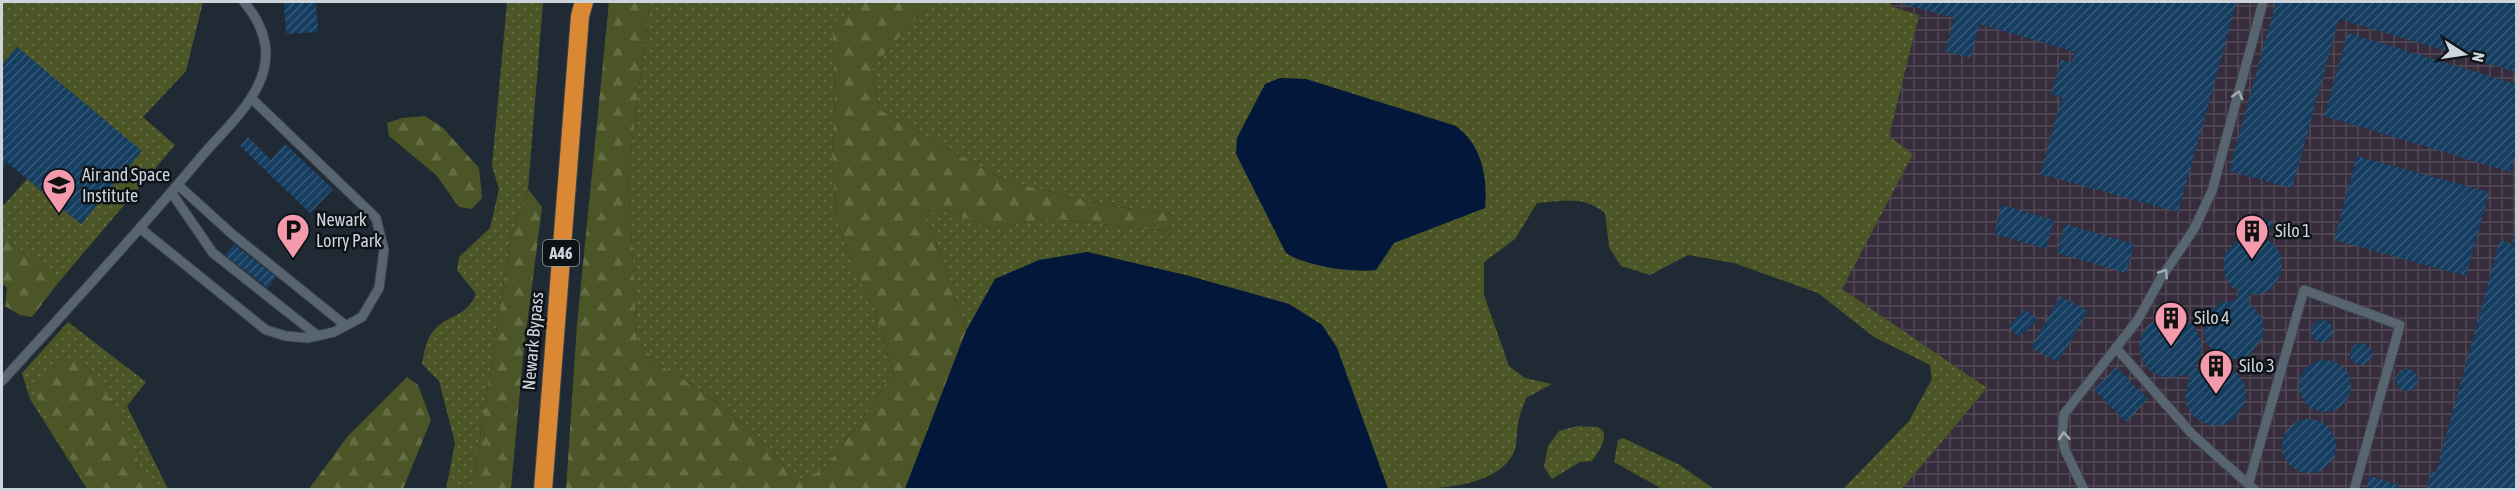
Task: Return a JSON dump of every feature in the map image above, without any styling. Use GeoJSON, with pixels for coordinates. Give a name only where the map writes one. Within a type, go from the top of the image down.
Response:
{"type":"FeatureCollection","features":[{"type":"Feature","properties":{"kind":"highway","name":"Newark Bypass"},"geometry":{"type":"LineString","coordinates":[[543,489],[581,6]]}},
{"type":"Feature","properties":{"kind":"lane"},"geometry":{"type":"LineString","coordinates":[[2,381],[141,228],[251,98],[264,69],[265,42],[255,15],[244,2]]}},
{"type":"Feature","properties":{"kind":"lane"},"geometry":{"type":"LineString","coordinates":[[2084,489],[2065,450],[2062,434],[2064,414],[2137,321],[2161,278],[2194,229],[2212,191],[2264,2]]}},
{"type":"Feature","properties":{"kind":"lane"},"geometry":{"type":"LineString","coordinates":[[141,228],[266,330],[286,336],[308,338],[345,325],[362,316],[379,288],[384,250],[376,218],[251,98]]}},
{"type":"Feature","properties":{"kind":"lane"},"geometry":{"type":"LineString","coordinates":[[175,189],[345,325]]}},
{"type":"Feature","properties":{"kind":"lane"},"geometry":{"type":"LineString","coordinates":[[175,189],[213,253],[318,336]]}},
{"type":"Feature","properties":{"kind":"lane"},"geometry":{"type":"LineString","coordinates":[[2116,349],[2192,434],[2252,486],[2304,290],[2400,325],[2354,489]]}},
{"type":"Feature","properties":{"kind":"shaded area"},"geometry":{"type":"Polygon","coordinates":[[[1892,2],[2516,2],[2516,489],[1902,489],[1987,388],[1842,289],[1912,154],[1889,136],[1919,15],[1890,5],[1892,2]]]}},
{"type":"Feature","properties":{"kind":"green space"},"geometry":{"type":"Polygon","coordinates":[[[2,2],[203,2],[186,71],[143,117],[175,145],[58,283],[2,233],[2,203],[4,205],[27,179],[81,224],[141,151],[17,47],[2,65],[2,2]]]}},
{"type":"Feature","properties":{"kind":"green space"},"geometry":{"type":"Polygon","coordinates":[[[507,2],[543,2],[528,189],[511,235],[472,489],[446,489],[455,443],[439,381],[422,364],[426,345],[433,332],[442,323],[468,307],[476,294],[457,270],[459,257],[490,228],[499,189],[492,166],[507,2]]]}},
{"type":"Feature","properties":{"kind":"green space"},"geometry":{"type":"Polygon","coordinates":[[[609,2],[650,2],[628,173],[637,339],[657,363],[707,394],[774,451],[793,482],[823,470],[868,411],[893,372],[874,309],[848,254],[836,217],[832,154],[835,94],[832,26],[859,2],[933,2],[914,20],[872,69],[880,110],[1006,181],[1110,206],[1172,214],[1169,232],[1049,218],[992,229],[947,211],[926,213],[966,331],[905,489],[566,489],[577,324],[609,2]]]}},
{"type":"Feature","properties":{"kind":"green space"},"geometry":{"type":"Polygon","coordinates":[[[650,2],[859,2],[832,26],[835,94],[832,154],[836,217],[848,254],[874,309],[893,372],[868,411],[823,470],[793,482],[774,451],[707,394],[657,363],[637,339],[628,173],[650,2]]]}},
{"type":"Feature","properties":{"kind":"green space"},"geometry":{"type":"Polygon","coordinates":[[[933,2],[1892,2],[1891,6],[1919,15],[1889,136],[1913,154],[1842,289],[1987,388],[1902,489],[1843,489],[1909,421],[1932,379],[1930,365],[1874,337],[1818,293],[1734,263],[1688,255],[1650,275],[1621,266],[1609,247],[1605,213],[1597,207],[1573,200],[1537,203],[1515,239],[1484,262],[1484,295],[1509,366],[1525,378],[1552,384],[1526,398],[1514,452],[1505,465],[1492,474],[1476,481],[1440,488],[1388,489],[1337,348],[1322,325],[1289,304],[1189,276],[1087,252],[995,279],[966,331],[926,213],[947,211],[992,229],[1048,218],[1169,232],[1172,214],[1110,206],[1006,181],[880,110],[872,69],[914,20],[933,2]]]}},
{"type":"Feature","properties":{"kind":"green space"},"geometry":{"type":"Polygon","coordinates":[[[425,116],[443,128],[479,168],[482,198],[472,209],[459,207],[436,175],[389,136],[387,123],[402,118],[425,116]]]}},
{"type":"Feature","properties":{"kind":"green space"},"geometry":{"type":"Polygon","coordinates":[[[528,189],[542,207],[523,357],[511,489],[472,489],[511,235],[528,189]]]}},
{"type":"Feature","properties":{"kind":"green space"},"geometry":{"type":"Polygon","coordinates":[[[2,233],[58,283],[32,317],[20,315],[5,306],[7,288],[2,283],[2,233]]]}},
{"type":"Feature","properties":{"kind":"green space"},"geometry":{"type":"Polygon","coordinates":[[[68,322],[146,382],[127,406],[168,489],[87,489],[30,399],[22,373],[68,322]]]}},
{"type":"Feature","properties":{"kind":"green space"},"geometry":{"type":"Polygon","coordinates":[[[75,357],[111,400],[151,489],[88,489],[35,395],[47,369],[75,357]]]}},
{"type":"Feature","properties":{"kind":"green space"},"geometry":{"type":"Polygon","coordinates":[[[407,377],[418,385],[431,420],[403,489],[309,489],[347,437],[407,377]]]}},
{"type":"Feature","properties":{"kind":"green space"},"geometry":{"type":"Polygon","coordinates":[[[1577,426],[1598,427],[1604,432],[1601,448],[1592,461],[1580,462],[1552,479],[1544,467],[1548,446],[1559,431],[1577,426]]]}},
{"type":"Feature","properties":{"kind":"green space"},"geometry":{"type":"Polygon","coordinates":[[[1623,438],[1680,465],[1714,489],[1662,489],[1614,462],[1618,440],[1623,438]]]}},
{"type":"Feature","properties":{"kind":"water"},"geometry":{"type":"Polygon","coordinates":[[[1280,78],[1306,79],[1456,126],[1472,143],[1481,163],[1485,185],[1485,208],[1394,243],[1376,270],[1329,268],[1305,262],[1286,253],[1236,154],[1237,138],[1265,84],[1280,78]]]}},
{"type":"Feature","properties":{"kind":"water"},"geometry":{"type":"Polygon","coordinates":[[[1087,252],[1189,276],[1289,304],[1322,325],[1337,348],[1388,489],[905,489],[966,331],[995,279],[1039,260],[1087,252]]]}},
{"type":"Feature","properties":{"kind":"building"},"geometry":{"type":"Polygon","coordinates":[[[284,2],[316,2],[318,32],[286,34],[284,2]]]}},
{"type":"Feature","properties":{"kind":"building"},"geometry":{"type":"Polygon","coordinates":[[[1896,2],[2237,2],[2178,212],[2040,174],[2062,97],[2051,94],[2061,60],[2072,62],[2075,52],[1980,24],[1970,58],[1945,51],[1954,18],[1896,2]]]}},
{"type":"Feature","properties":{"kind":"building"},"geometry":{"type":"Polygon","coordinates":[[[2276,2],[2516,2],[2516,72],[2339,19],[2292,188],[2229,171],[2276,2]]]}},
{"type":"Feature","properties":{"kind":"building"},"geometry":{"type":"Polygon","coordinates":[[[2348,33],[2516,84],[2516,152],[2510,172],[2324,116],[2348,33]]]}},
{"type":"Feature","properties":{"kind":"building"},"geometry":{"type":"Polygon","coordinates":[[[17,47],[142,151],[81,224],[7,162],[2,169],[2,65],[17,47]]]}},
{"type":"Feature","properties":{"kind":"building"},"geometry":{"type":"Polygon","coordinates":[[[248,137],[271,160],[285,144],[333,189],[310,213],[240,146],[248,137]]]}},
{"type":"Feature","properties":{"kind":"building"},"geometry":{"type":"Polygon","coordinates":[[[2357,156],[2489,192],[2466,276],[2334,240],[2357,156]]]}},
{"type":"Feature","properties":{"kind":"building"},"geometry":{"type":"Polygon","coordinates":[[[2002,205],[2054,220],[2046,249],[1994,234],[2002,205]]]}},
{"type":"Feature","properties":{"kind":"building"},"geometry":{"type":"Polygon","coordinates":[[[2260,218],[2273,221],[2267,240],[2280,254],[2282,265],[2280,275],[2268,291],[2251,294],[2248,304],[2262,318],[2264,330],[2262,340],[2249,356],[2232,359],[2229,368],[2237,373],[2244,383],[2245,405],[2232,421],[2224,425],[2209,425],[2196,419],[2187,407],[2185,396],[2190,378],[2187,374],[2178,377],[2163,377],[2150,371],[2142,359],[2139,348],[2142,335],[2147,326],[2156,319],[2170,316],[2181,317],[2193,325],[2199,335],[2202,346],[2195,366],[2198,370],[2217,364],[2219,356],[2206,342],[2204,331],[2206,318],[2220,303],[2236,300],[2239,291],[2233,288],[2225,277],[2223,266],[2225,254],[2239,239],[2255,236],[2260,218]]]}},
{"type":"Feature","properties":{"kind":"building"},"geometry":{"type":"Polygon","coordinates":[[[2065,224],[2134,244],[2126,273],[2057,253],[2065,224]]]}},
{"type":"Feature","properties":{"kind":"building"},"geometry":{"type":"Polygon","coordinates":[[[2516,230],[2516,490],[2426,490],[2431,471],[2436,472],[2500,240],[2512,244],[2516,230]]]}},
{"type":"Feature","properties":{"kind":"building"},"geometry":{"type":"Polygon","coordinates":[[[234,244],[276,277],[268,288],[225,255],[234,244]]]}},
{"type":"Feature","properties":{"kind":"building"},"geometry":{"type":"Polygon","coordinates":[[[2060,296],[2088,311],[2058,362],[2031,348],[2060,296]]]}},
{"type":"Feature","properties":{"kind":"building"},"geometry":{"type":"Polygon","coordinates":[[[2026,309],[2037,320],[2019,337],[2008,326],[2026,309]]]}},
{"type":"Feature","properties":{"kind":"building"},"geometry":{"type":"Polygon","coordinates":[[[2322,320],[2330,323],[2333,331],[2330,339],[2322,342],[2314,339],[2311,331],[2314,323],[2322,320]]]}},
{"type":"Feature","properties":{"kind":"building"},"geometry":{"type":"Polygon","coordinates":[[[2361,343],[2369,346],[2372,354],[2369,362],[2361,365],[2353,362],[2350,354],[2353,346],[2361,343]]]}},
{"type":"Feature","properties":{"kind":"building"},"geometry":{"type":"Polygon","coordinates":[[[2325,360],[2335,362],[2343,368],[2349,376],[2351,386],[2349,396],[2343,404],[2335,410],[2325,412],[2315,410],[2307,404],[2301,396],[2299,386],[2301,376],[2307,368],[2315,362],[2325,360]]]}},
{"type":"Feature","properties":{"kind":"building"},"geometry":{"type":"Polygon","coordinates":[[[2116,367],[2148,399],[2126,422],[2094,390],[2116,367]]]}},
{"type":"Feature","properties":{"kind":"building"},"geometry":{"type":"Polygon","coordinates":[[[2407,369],[2415,372],[2418,380],[2415,388],[2407,391],[2399,388],[2396,380],[2399,372],[2407,369]]]}},
{"type":"Feature","properties":{"kind":"building"},"geometry":{"type":"Polygon","coordinates":[[[2309,419],[2319,421],[2328,427],[2334,436],[2336,446],[2334,456],[2328,465],[2319,471],[2309,473],[2299,471],[2290,465],[2284,456],[2282,446],[2284,436],[2290,427],[2299,421],[2309,419]]]}},
{"type":"Feature","properties":{"kind":"building"},"geometry":{"type":"Polygon","coordinates":[[[2370,476],[2399,485],[2397,490],[2366,490],[2370,476]]]}},
{"type":"Feature","properties":{"kind":"place","name":"Air and Space Institute"},"geometry":{"type":"Point","coordinates":[59,214]}},
{"type":"Feature","properties":{"kind":"place","name":"Newark Lorry Park"},"geometry":{"type":"Point","coordinates":[293,259]}},
{"type":"Feature","properties":{"kind":"place","name":"Silo 1"},"geometry":{"type":"Point","coordinates":[2252,260]}},
{"type":"Feature","properties":{"kind":"place","name":"Silo 4"},"geometry":{"type":"Point","coordinates":[2171,347]}},
{"type":"Feature","properties":{"kind":"place","name":"Silo 3"},"geometry":{"type":"Point","coordinates":[2216,395]}}]}
